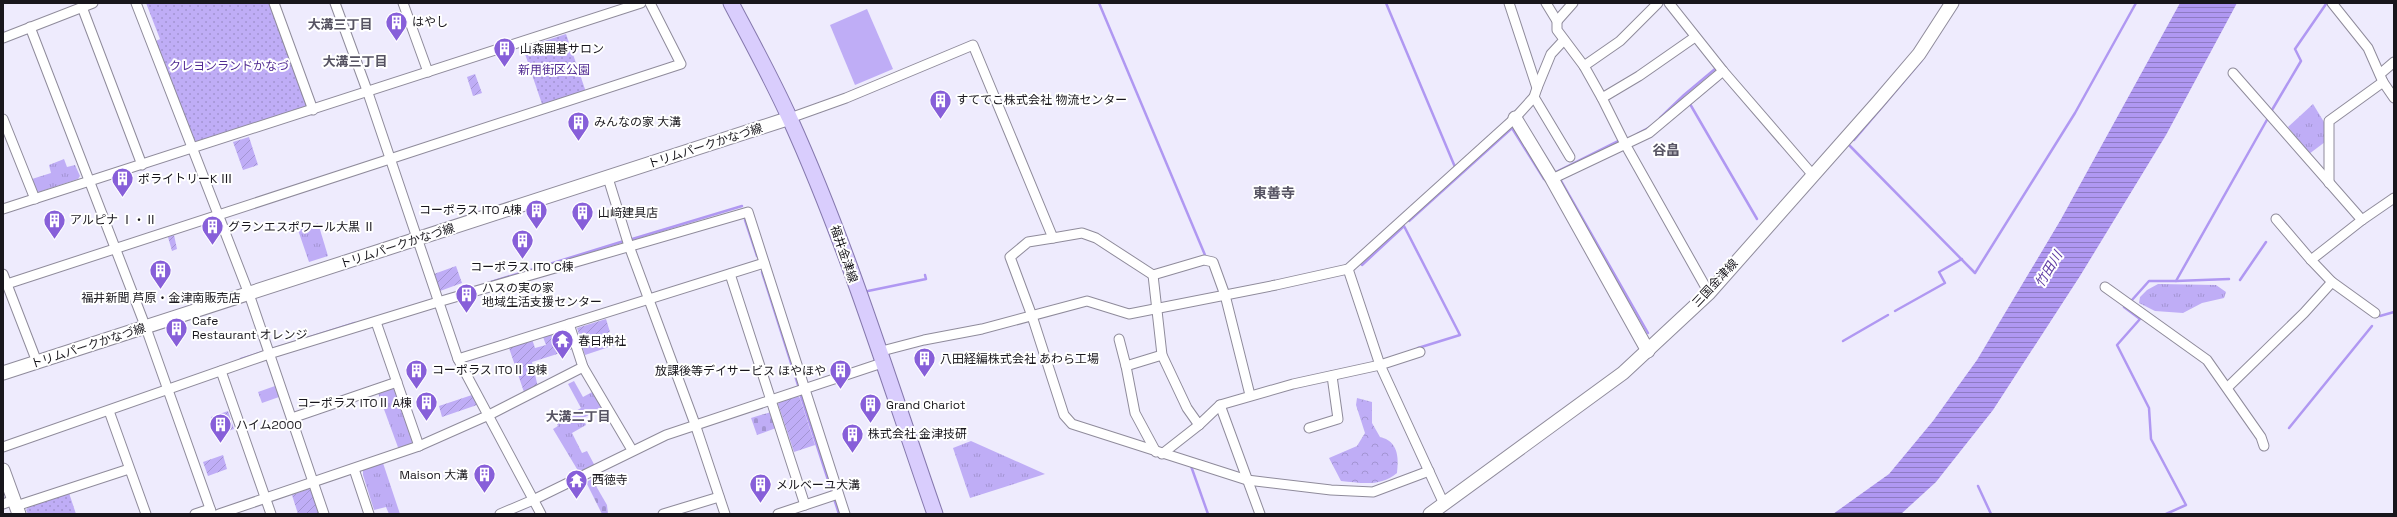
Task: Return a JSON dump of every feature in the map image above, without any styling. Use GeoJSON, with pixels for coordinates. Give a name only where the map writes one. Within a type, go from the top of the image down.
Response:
{"type":"FeatureCollection","features":[{"type":"Feature","properties":{"kind":"main road","name":"福井金津線"},"geometry":{"type":"LineString","coordinates":[[731,3],[790,118],[834,226],[935,514]]}},
{"type":"Feature","properties":{"kind":"main road","name":"三国金津線"},"geometry":{"type":"LineString","coordinates":[[1430,514],[1599,391],[1648,350],[1709,293],[1919,54],[1952,3]]}},
{"type":"Feature","properties":{"kind":"main road","name":"トリムパークかなづ線"},"geometry":{"type":"LineString","coordinates":[[3,373],[146,328],[790,118]]}},
{"type":"Feature","properties":{"kind":"main road"},"geometry":{"type":"LineString","coordinates":[[1515,118],[1552,179],[1648,350]]}},
{"type":"Feature","properties":{"kind":"main road"},"geometry":{"type":"LineString","coordinates":[[3,470],[13,506]]}},
{"type":"Feature","properties":{"kind":"street"},"geometry":{"type":"LineString","coordinates":[[3,38],[93,3]]}},
{"type":"Feature","properties":{"kind":"street"},"geometry":{"type":"LineString","coordinates":[[136,3],[248,294],[324,514]]}},
{"type":"Feature","properties":{"kind":"street"},"geometry":{"type":"LineString","coordinates":[[274,3],[313,110]]}},
{"type":"Feature","properties":{"kind":"street"},"geometry":{"type":"LineString","coordinates":[[335,3],[368,93],[458,359],[541,514]]}},
{"type":"Feature","properties":{"kind":"street"},"geometry":{"type":"LineString","coordinates":[[403,3],[428,72]]}},
{"type":"Feature","properties":{"kind":"street"},"geometry":{"type":"LineString","coordinates":[[3,209],[192,150],[641,3]]}},
{"type":"Feature","properties":{"kind":"street"},"geometry":{"type":"LineString","coordinates":[[7,284],[681,64],[650,3]]}},
{"type":"Feature","properties":{"kind":"street"},"geometry":{"type":"LineString","coordinates":[[1509,3],[1535,92],[1570,157]]}},
{"type":"Feature","properties":{"kind":"street"},"geometry":{"type":"LineString","coordinates":[[1546,3],[1557,21],[1557,30],[1584,66],[1625,144],[1709,293]]}},
{"type":"Feature","properties":{"kind":"street"},"geometry":{"type":"LineString","coordinates":[[1557,21],[1574,3]]}},
{"type":"Feature","properties":{"kind":"street"},"geometry":{"type":"LineString","coordinates":[[1584,66],[1620,42],[1658,3]]}},
{"type":"Feature","properties":{"kind":"street"},"geometry":{"type":"LineString","coordinates":[[1669,3],[1723,71],[1812,174]]}},
{"type":"Feature","properties":{"kind":"street"},"geometry":{"type":"LineString","coordinates":[[2332,3],[2368,48],[2382,78],[2394,98]]}},
{"type":"Feature","properties":{"kind":"street"},"geometry":{"type":"LineString","coordinates":[[82,7],[142,166]]}},
{"type":"Feature","properties":{"kind":"street"},"geometry":{"type":"LineString","coordinates":[[30,27],[146,328],[211,512],[195,514]]}},
{"type":"Feature","properties":{"kind":"street"},"geometry":{"type":"LineString","coordinates":[[1602,98],[1639,76],[1695,37]]}},
{"type":"Feature","properties":{"kind":"street"},"geometry":{"type":"LineString","coordinates":[[500,514],[533,500],[632,450],[695,424],[805,388],[924,340],[982,329],[1087,301],[1129,314],[1348,269],[1515,118],[1535,92],[1551,54],[1564,40]]}},
{"type":"Feature","properties":{"kind":"street"},"geometry":{"type":"LineString","coordinates":[[790,118],[846,98],[973,45],[1053,238]]}},
{"type":"Feature","properties":{"kind":"street"},"geometry":{"type":"LineString","coordinates":[[2330,183],[2329,121],[2382,78],[2394,62]]}},
{"type":"Feature","properties":{"kind":"street"},"geometry":{"type":"LineString","coordinates":[[1552,179],[1649,133],[1723,71]]}},
{"type":"Feature","properties":{"kind":"street"},"geometry":{"type":"LineString","coordinates":[[2233,73],[2362,220]]}},
{"type":"Feature","properties":{"kind":"street"},"geometry":{"type":"LineString","coordinates":[[3,119],[35,200]]}},
{"type":"Feature","properties":{"kind":"street"},"geometry":{"type":"LineString","coordinates":[[608,178],[630,246],[695,424],[725,514]]}},
{"type":"Feature","properties":{"kind":"street"},"geometry":{"type":"LineString","coordinates":[[2311,260],[2362,220],[2394,198]]}},
{"type":"Feature","properties":{"kind":"street"},"geometry":{"type":"LineString","coordinates":[[3,447],[222,372],[269,354],[438,302],[748,212],[845,514]]}},
{"type":"Feature","properties":{"kind":"street"},"geometry":{"type":"LineString","coordinates":[[2276,218],[2311,260],[2332,282],[2375,313]]}},
{"type":"Feature","properties":{"kind":"street"},"geometry":{"type":"LineString","coordinates":[[1250,395],[1225,295],[1213,262],[1204,260],[1154,275],[1096,238],[1082,233],[1028,242],[1010,257],[1032,316],[1064,415],[1072,424],[1159,453],[1248,480],[1331,490],[1373,492],[1429,472]]}},
{"type":"Feature","properties":{"kind":"street"},"geometry":{"type":"LineString","coordinates":[[458,359],[764,263]]}},
{"type":"Feature","properties":{"kind":"street"},"geometry":{"type":"LineString","coordinates":[[1348,269],[1380,365],[1444,504]]}},
{"type":"Feature","properties":{"kind":"street"},"geometry":{"type":"LineString","coordinates":[[3,274],[37,362]]}},
{"type":"Feature","properties":{"kind":"street"},"geometry":{"type":"LineString","coordinates":[[730,274],[805,505]]}},
{"type":"Feature","properties":{"kind":"street"},"geometry":{"type":"LineString","coordinates":[[1154,275],[1162,355],[1187,408],[1199,425]]}},
{"type":"Feature","properties":{"kind":"street"},"geometry":{"type":"LineString","coordinates":[[2228,387],[2304,313],[2332,282]]}},
{"type":"Feature","properties":{"kind":"street"},"geometry":{"type":"LineString","coordinates":[[2104,286],[2207,360],[2228,387],[2261,437],[2264,446]]}},
{"type":"Feature","properties":{"kind":"street"},"geometry":{"type":"LineString","coordinates":[[376,322],[419,446]]}},
{"type":"Feature","properties":{"kind":"street"},"geometry":{"type":"LineString","coordinates":[[569,324],[583,367],[632,450]]}},
{"type":"Feature","properties":{"kind":"street"},"geometry":{"type":"LineString","coordinates":[[1119,339],[1135,413],[1159,453]]}},
{"type":"Feature","properties":{"kind":"street"},"geometry":{"type":"LineString","coordinates":[[1159,453],[1199,425],[1220,405],[1250,395],[1380,365],[1420,352]]}},
{"type":"Feature","properties":{"kind":"street"},"geometry":{"type":"LineString","coordinates":[[1126,366],[1162,355]]}},
{"type":"Feature","properties":{"kind":"street"},"geometry":{"type":"LineString","coordinates":[[219,514],[419,446],[489,415],[583,367]]}},
{"type":"Feature","properties":{"kind":"street"},"geometry":{"type":"LineString","coordinates":[[222,372],[270,514]]}},
{"type":"Feature","properties":{"kind":"street"},"geometry":{"type":"LineString","coordinates":[[1309,428],[1338,420],[1332,376]]}},
{"type":"Feature","properties":{"kind":"street"},"geometry":{"type":"LineString","coordinates":[[292,418],[396,382]]}},
{"type":"Feature","properties":{"kind":"street"},"geometry":{"type":"LineString","coordinates":[[1220,405],[1260,514]]}},
{"type":"Feature","properties":{"kind":"street"},"geometry":{"type":"LineString","coordinates":[[109,411],[146,514]]}},
{"type":"Feature","properties":{"kind":"street"},"geometry":{"type":"LineString","coordinates":[[13,506],[129,469]]}},
{"type":"Feature","properties":{"kind":"street"},"geometry":{"type":"LineString","coordinates":[[354,469],[369,514]]}},
{"type":"Feature","properties":{"kind":"street"},"geometry":{"type":"LineString","coordinates":[[778,514],[838,494]]}},
{"type":"Feature","properties":{"kind":"street"},"geometry":{"type":"LineString","coordinates":[[664,514],[719,497]]}},
{"type":"Feature","properties":{"kind":"green space","name":"クレヨンランドかなづ"},"geometry":{"type":"Polygon","coordinates":[[[146,3],[270,3],[307,102],[306,106],[196,142],[192,139],[154,42],[160,39],[146,3]]]}},
{"type":"Feature","properties":{"kind":"green space"},"geometry":{"type":"Polygon","coordinates":[[[867,9],[893,69],[855,85],[830,25],[867,9]]]}},
{"type":"Feature","properties":{"kind":"green space","name":"新用街区公園"},"geometry":{"type":"Polygon","coordinates":[[[566,34],[586,92],[543,107],[523,48],[566,34]]]}},
{"type":"Feature","properties":{"kind":"green space"},"geometry":{"type":"Polygon","coordinates":[[[280,58],[286,76],[270,81],[264,64],[280,58]]]}},
{"type":"Feature","properties":{"kind":"green space"},"geometry":{"type":"Polygon","coordinates":[[[475,74],[482,93],[473,96],[467,77],[475,74]]]}},
{"type":"Feature","properties":{"kind":"green space"},"geometry":{"type":"Polygon","coordinates":[[[2313,104],[2324,122],[2325,142],[2309,154],[2288,127],[2313,104]]]}},
{"type":"Feature","properties":{"kind":"green space"},"geometry":{"type":"Polygon","coordinates":[[[249,137],[258,165],[243,170],[233,142],[249,137]]]}},
{"type":"Feature","properties":{"kind":"green space"},"geometry":{"type":"Polygon","coordinates":[[[64,159],[67,167],[75,165],[80,176],[78,179],[39,192],[36,191],[32,179],[51,173],[49,165],[64,159]]]}},
{"type":"Feature","properties":{"kind":"green space"},"geometry":{"type":"Polygon","coordinates":[[[318,223],[328,256],[309,262],[298,230],[318,223]]]}},
{"type":"Feature","properties":{"kind":"green space"},"geometry":{"type":"Polygon","coordinates":[[[174,235],[177,249],[172,251],[168,237],[174,235]]]}},
{"type":"Feature","properties":{"kind":"green space"},"geometry":{"type":"Polygon","coordinates":[[[456,266],[462,283],[440,291],[434,274],[456,266]]]}},
{"type":"Feature","properties":{"kind":"green space"},"geometry":{"type":"Polygon","coordinates":[[[2158,284],[2216,285],[2226,292],[2224,298],[2202,303],[2183,313],[2155,311],[2139,303],[2140,297],[2147,290],[2158,284]]]}},
{"type":"Feature","properties":{"kind":"green space"},"geometry":{"type":"Polygon","coordinates":[[[606,319],[610,332],[581,341],[577,328],[606,319]]]}},
{"type":"Feature","properties":{"kind":"green space"},"geometry":{"type":"Polygon","coordinates":[[[567,330],[576,348],[532,362],[538,387],[525,395],[509,348],[532,339],[535,348],[546,345],[543,337],[567,330]]]}},
{"type":"Feature","properties":{"kind":"green space"},"geometry":{"type":"Polygon","coordinates":[[[611,333],[615,345],[585,355],[581,343],[611,333]]]}},
{"type":"Feature","properties":{"kind":"green space"},"geometry":{"type":"Polygon","coordinates":[[[574,381],[583,397],[594,391],[603,408],[583,418],[586,425],[572,433],[582,453],[587,451],[595,466],[580,474],[553,429],[558,426],[556,422],[581,408],[568,384],[574,381]]]}},
{"type":"Feature","properties":{"kind":"green space"},"geometry":{"type":"Polygon","coordinates":[[[275,386],[279,397],[262,403],[258,392],[275,386]]]}},
{"type":"Feature","properties":{"kind":"green space"},"geometry":{"type":"Polygon","coordinates":[[[392,388],[398,391],[415,440],[412,446],[399,450],[378,393],[392,388]]]}},
{"type":"Feature","properties":{"kind":"green space"},"geometry":{"type":"Polygon","coordinates":[[[472,395],[477,405],[442,417],[439,406],[472,395]]]}},
{"type":"Feature","properties":{"kind":"green space"},"geometry":{"type":"Polygon","coordinates":[[[797,395],[800,398],[815,445],[794,452],[778,404],[780,401],[797,395]]]}},
{"type":"Feature","properties":{"kind":"green space"},"geometry":{"type":"Polygon","coordinates":[[[1357,398],[1372,402],[1372,423],[1380,437],[1391,442],[1396,450],[1398,461],[1397,473],[1377,482],[1356,483],[1341,481],[1329,458],[1357,446],[1365,433],[1356,405],[1357,398]]]}},
{"type":"Feature","properties":{"kind":"green space"},"geometry":{"type":"Polygon","coordinates":[[[228,411],[234,429],[217,435],[211,417],[228,411]]]}},
{"type":"Feature","properties":{"kind":"green space"},"geometry":{"type":"Polygon","coordinates":[[[771,412],[776,428],[757,435],[751,418],[771,412]]]}},
{"type":"Feature","properties":{"kind":"green space"},"geometry":{"type":"Polygon","coordinates":[[[971,441],[1045,474],[970,498],[953,448],[971,441]]]}},
{"type":"Feature","properties":{"kind":"green space"},"geometry":{"type":"Polygon","coordinates":[[[223,455],[227,469],[208,476],[203,462],[223,455]]]}},
{"type":"Feature","properties":{"kind":"green space"},"geometry":{"type":"Polygon","coordinates":[[[383,463],[400,514],[389,514],[386,507],[374,510],[363,475],[363,470],[383,463]]]}},
{"type":"Feature","properties":{"kind":"green space"},"geometry":{"type":"Polygon","coordinates":[[[592,479],[607,505],[608,514],[602,514],[586,482],[592,479]]]}},
{"type":"Feature","properties":{"kind":"green space"},"geometry":{"type":"Polygon","coordinates":[[[309,489],[312,491],[320,514],[298,514],[292,495],[309,489]]]}},
{"type":"Feature","properties":{"kind":"green space"},"geometry":{"type":"Polygon","coordinates":[[[69,493],[76,514],[28,514],[26,510],[29,506],[69,493]]]}},
{"type":"Feature","properties":{"kind":"water","name":"竹田川"},"geometry":{"type":"Polygon","coordinates":[[[2180,3],[2237,3],[2166,135],[2080,276],[1993,410],[1936,482],[1901,514],[1833,514],[1889,474],[1933,421],[1977,360],[2060,221],[2180,3]]]}},
{"type":"Feature","properties":{"kind":"waterway"},"geometry":{"type":"LineString","coordinates":[[1099,3],[1205,255]]}},
{"type":"Feature","properties":{"kind":"waterway"},"geometry":{"type":"LineString","coordinates":[[1386,3],[1455,167]]}},
{"type":"Feature","properties":{"kind":"waterway"},"geometry":{"type":"LineString","coordinates":[[1848,144],[1975,273],[2075,113],[2136,3]]}},
{"type":"Feature","properties":{"kind":"waterway"},"geometry":{"type":"LineString","coordinates":[[2272,110],[2301,61],[2295,49],[2326,4]]}},
{"type":"Feature","properties":{"kind":"waterway"},"geometry":{"type":"LineString","coordinates":[[1854,140],[1922,60]]}},
{"type":"Feature","properties":{"kind":"waterway"},"geometry":{"type":"LineString","coordinates":[[1660,118],[1684,95],[1715,69]]}},
{"type":"Feature","properties":{"kind":"waterway"},"geometry":{"type":"LineString","coordinates":[[1690,104],[1757,219]]}},
{"type":"Feature","properties":{"kind":"waterway"},"geometry":{"type":"LineString","coordinates":[[2132,300],[2149,281],[2176,281],[2268,118]]}},
{"type":"Feature","properties":{"kind":"waterway"},"geometry":{"type":"LineString","coordinates":[[1637,134],[1652,126]]}},
{"type":"Feature","properties":{"kind":"waterway"},"geometry":{"type":"LineString","coordinates":[[1409,221],[1512,128],[1544,179]]}},
{"type":"Feature","properties":{"kind":"waterway"},"geometry":{"type":"LineString","coordinates":[[1618,141],[1556,172],[1648,333]]}},
{"type":"Feature","properties":{"kind":"waterway"},"geometry":{"type":"LineString","coordinates":[[629,240],[742,206]]}},
{"type":"Feature","properties":{"kind":"waterway"},"geometry":{"type":"LineString","coordinates":[[745,220],[757,256]]}},
{"type":"Feature","properties":{"kind":"waterway"},"geometry":{"type":"LineString","coordinates":[[1362,265],[1404,226],[1460,335],[1418,348]]}},
{"type":"Feature","properties":{"kind":"waterway"},"geometry":{"type":"LineString","coordinates":[[491,282],[624,241]]}},
{"type":"Feature","properties":{"kind":"waterway"},"geometry":{"type":"LineString","coordinates":[[2240,280],[2266,242]]}},
{"type":"Feature","properties":{"kind":"waterway"},"geometry":{"type":"LineString","coordinates":[[1895,311],[1945,283],[1939,272],[1962,259]]}},
{"type":"Feature","properties":{"kind":"waterway"},"geometry":{"type":"LineString","coordinates":[[762,272],[799,388]]}},
{"type":"Feature","properties":{"kind":"waterway"},"geometry":{"type":"LineString","coordinates":[[868,291],[926,279],[925,275]]}},
{"type":"Feature","properties":{"kind":"waterway"},"geometry":{"type":"LineString","coordinates":[[2176,281],[2229,279]]}},
{"type":"Feature","properties":{"kind":"waterway"},"geometry":{"type":"LineString","coordinates":[[2124,307],[2140,319],[2117,345],[2149,408],[2151,439],[2186,505],[2166,514]]}},
{"type":"Feature","properties":{"kind":"waterway"},"geometry":{"type":"LineString","coordinates":[[2380,316],[2394,312]]}},
{"type":"Feature","properties":{"kind":"waterway"},"geometry":{"type":"LineString","coordinates":[[1843,341],[1888,315]]}},
{"type":"Feature","properties":{"kind":"waterway"},"geometry":{"type":"LineString","coordinates":[[241,359],[355,323]]}},
{"type":"Feature","properties":{"kind":"waterway"},"geometry":{"type":"LineString","coordinates":[[2289,428],[2372,326]]}},
{"type":"Feature","properties":{"kind":"waterway"},"geometry":{"type":"LineString","coordinates":[[800,393],[839,514]]}},
{"type":"Feature","properties":{"kind":"waterway"},"geometry":{"type":"LineString","coordinates":[[1191,466],[1208,514]]}},
{"type":"Feature","properties":{"kind":"waterway"},"geometry":{"type":"LineString","coordinates":[[1978,486],[1991,514]]}},
{"type":"Feature","properties":{"kind":"place","name":"はやし"},"geometry":{"type":"Point","coordinates":[397,42]}},
{"type":"Feature","properties":{"kind":"place","name":"山森囲碁サロン"},"geometry":{"type":"Point","coordinates":[504,68]}},
{"type":"Feature","properties":{"kind":"place","name":"すててこ株式会社 物流センター"},"geometry":{"type":"Point","coordinates":[940,120]}},
{"type":"Feature","properties":{"kind":"place","name":"みんなの家 大溝"},"geometry":{"type":"Point","coordinates":[578,142]}},
{"type":"Feature","properties":{"kind":"place","name":"ポライトリーK Ⅲ"},"geometry":{"type":"Point","coordinates":[123,198]}},
{"type":"Feature","properties":{"kind":"place","name":"コーポラス ITO A棟"},"geometry":{"type":"Point","coordinates":[537,230]}},
{"type":"Feature","properties":{"kind":"place","name":"山﨑建具店"},"geometry":{"type":"Point","coordinates":[583,232]}},
{"type":"Feature","properties":{"kind":"place","name":"アルピナ Ⅰ・Ⅱ"},"geometry":{"type":"Point","coordinates":[55,240]}},
{"type":"Feature","properties":{"kind":"place","name":"グランエスポワール大黒 Ⅱ"},"geometry":{"type":"Point","coordinates":[212,246]}},
{"type":"Feature","properties":{"kind":"place","name":"コーポラス ITO C棟"},"geometry":{"type":"Point","coordinates":[522,260]}},
{"type":"Feature","properties":{"kind":"place","name":"福井新聞 芦原・金津南販売店"},"geometry":{"type":"Point","coordinates":[161,290]}},
{"type":"Feature","properties":{"kind":"place","name":"ハスの実の家 地域生活支援センター"},"geometry":{"type":"Point","coordinates":[466,314]}},
{"type":"Feature","properties":{"kind":"place","name":"Cafe Restaurant オレンジ"},"geometry":{"type":"Point","coordinates":[177,348]}},
{"type":"Feature","properties":{"kind":"place","name":"春日神社"},"geometry":{"type":"Point","coordinates":[562,360]}},
{"type":"Feature","properties":{"kind":"place","name":"八田経編株式会社 あわら工場"},"geometry":{"type":"Point","coordinates":[924,378]}},
{"type":"Feature","properties":{"kind":"place","name":"コーポラス ITOⅡ B棟"},"geometry":{"type":"Point","coordinates":[417,390]}},
{"type":"Feature","properties":{"kind":"place","name":"放課後等デイサービス ほやほや"},"geometry":{"type":"Point","coordinates":[841,390]}},
{"type":"Feature","properties":{"kind":"place","name":"コーポラス ITOⅡ A棟"},"geometry":{"type":"Point","coordinates":[427,422]}},
{"type":"Feature","properties":{"kind":"place","name":"Grand Chariot"},"geometry":{"type":"Point","coordinates":[870,424]}},
{"type":"Feature","properties":{"kind":"place","name":"ハイム2000"},"geometry":{"type":"Point","coordinates":[221,444]}},
{"type":"Feature","properties":{"kind":"place","name":"株式会社 金津技研"},"geometry":{"type":"Point","coordinates":[853,454]}},
{"type":"Feature","properties":{"kind":"place","name":"Maison 大溝"},"geometry":{"type":"Point","coordinates":[484,494]}},
{"type":"Feature","properties":{"kind":"place","name":"西徳寺"},"geometry":{"type":"Point","coordinates":[576,500]}},
{"type":"Feature","properties":{"kind":"place","name":"メルベーユ大溝"},"geometry":{"type":"Point","coordinates":[760,504]}},
{"type":"Feature","properties":{"kind":"district","name":"大溝三丁目"},"geometry":{"type":"Point","coordinates":[340,24]}},
{"type":"Feature","properties":{"kind":"district","name":"大溝三丁目"},"geometry":{"type":"Point","coordinates":[355,61]}},
{"type":"Feature","properties":{"kind":"district","name":"谷畠"},"geometry":{"type":"Point","coordinates":[1666,150]}},
{"type":"Feature","properties":{"kind":"district","name":"東善寺"},"geometry":{"type":"Point","coordinates":[1274,193]}},
{"type":"Feature","properties":{"kind":"district","name":"大溝二丁目"},"geometry":{"type":"Point","coordinates":[578,416]}}]}
